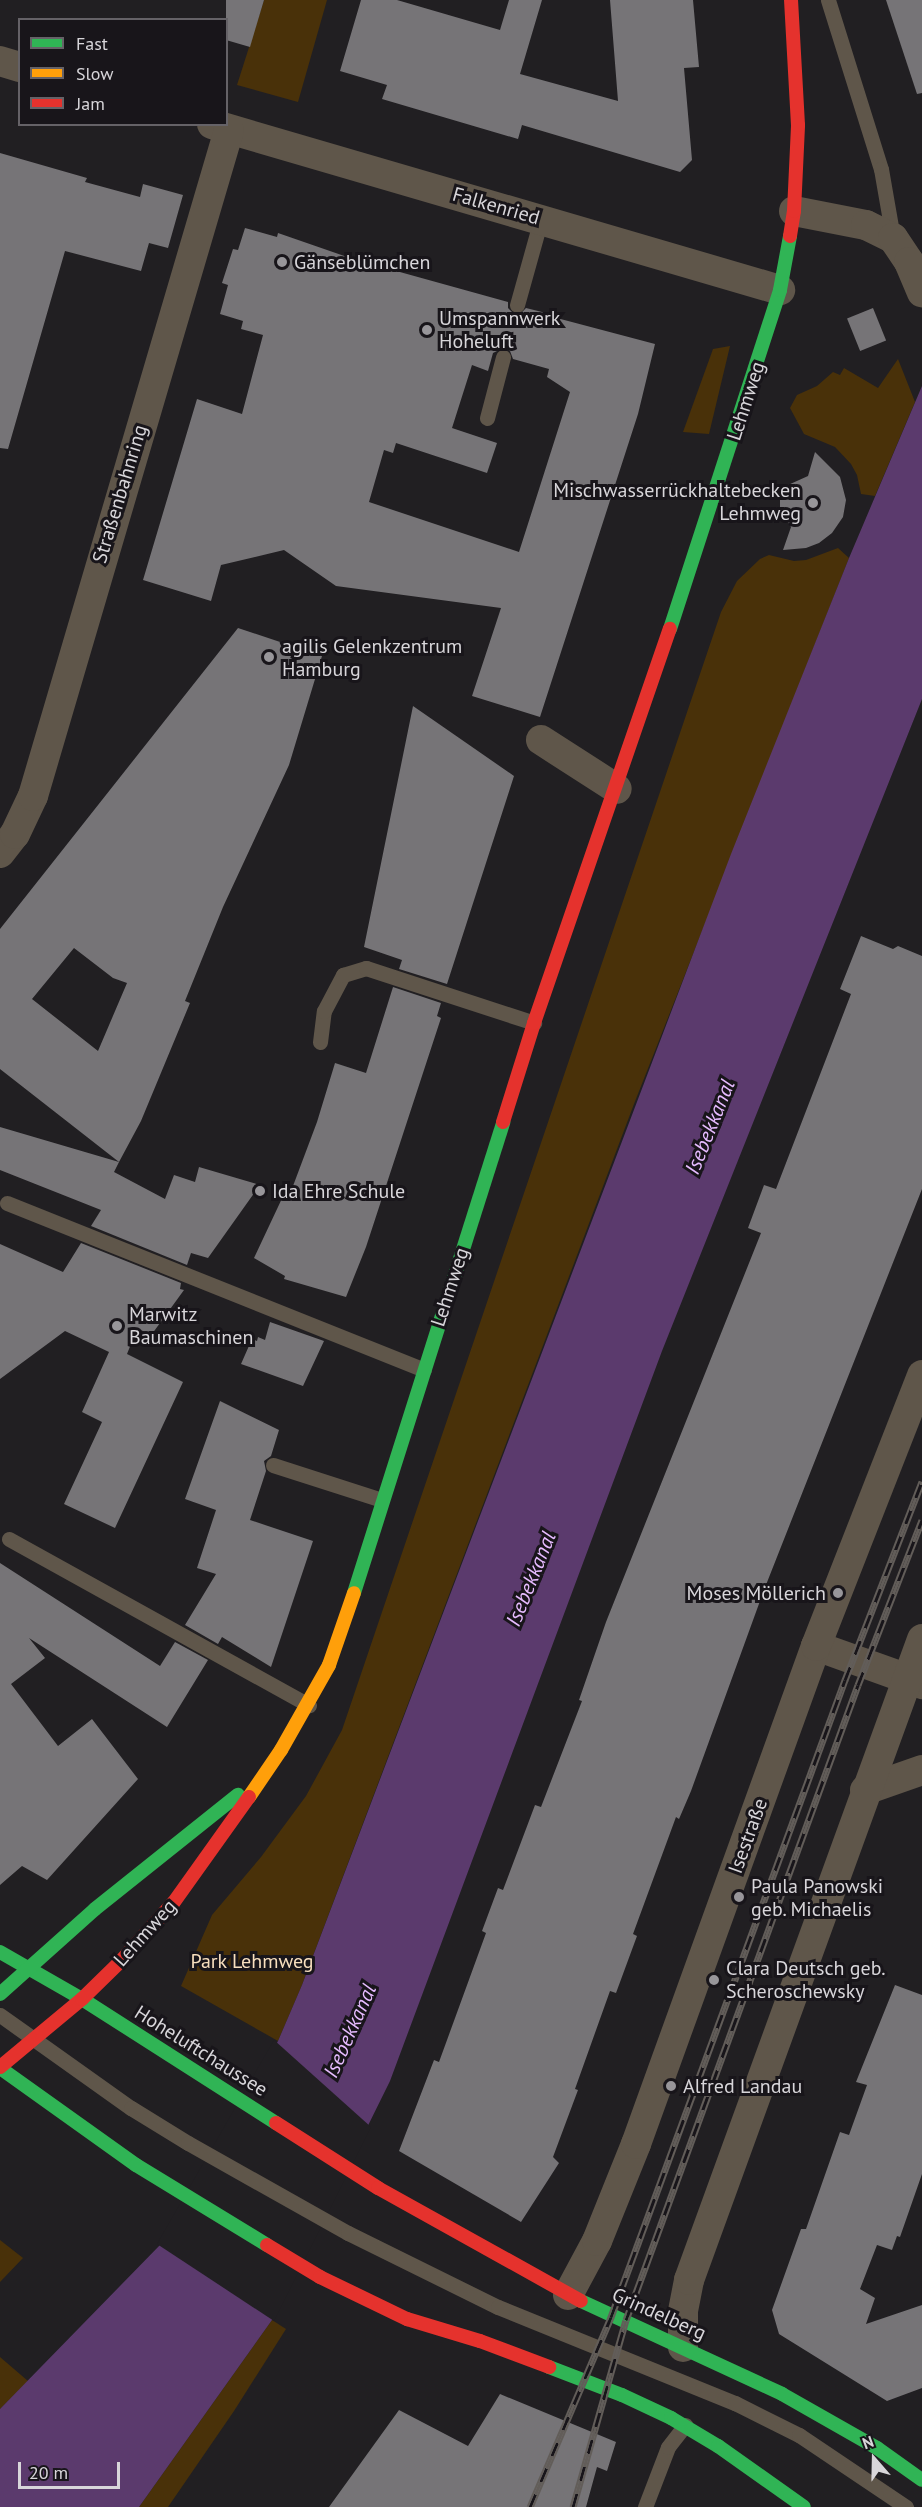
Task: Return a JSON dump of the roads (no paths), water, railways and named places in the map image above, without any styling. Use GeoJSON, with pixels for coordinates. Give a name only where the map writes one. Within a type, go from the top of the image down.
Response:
{"type":"FeatureCollection","features":[{"type":"Feature","properties":{"kind":"street","name":"Lehmweg"},"geometry":{"type":"LineString","coordinates":[[0,2067],[82,1999],[121,1961],[174,1902],[220,1840],[262,1774],[281,1750],[309,1705],[341,1634],[534,1023],[617,789],[744,408],[780,290],[795,211],[798,125],[791,0]]}},
{"type":"Feature","properties":{"kind":"street"},"geometry":{"type":"LineString","coordinates":[[0,61],[18,66]]}},
{"type":"Feature","properties":{"kind":"street","name":"Falkenried"},"geometry":{"type":"LineString","coordinates":[[221,127],[780,290]]}},
{"type":"Feature","properties":{"kind":"street","name":"Straßenbahnring"},"geometry":{"type":"LineString","coordinates":[[0,853],[15,834],[33,796],[221,127]]}},
{"type":"Feature","properties":{"kind":"street"},"geometry":{"type":"LineString","coordinates":[[795,211],[866,225],[892,238],[909,262],[922,292]]}},
{"type":"Feature","properties":{"kind":"street"},"geometry":{"type":"LineString","coordinates":[[541,740],[617,789]]}},
{"type":"Feature","properties":{"kind":"street","name":"Isestraße"},"geometry":{"type":"LineString","coordinates":[[568,2295],[597,2241],[636,2144],[816,1646],[922,1374]]}},
{"type":"Feature","properties":{"kind":"street"},"geometry":{"type":"LineString","coordinates":[[683,2347],[683,2311],[689,2280],[865,1790],[914,1682],[922,1639]]}},
{"type":"Feature","properties":{"kind":"street"},"geometry":{"type":"LineString","coordinates":[[816,1646],[914,1682]]}},
{"type":"Feature","properties":{"kind":"street"},"geometry":{"type":"LineString","coordinates":[[865,1790],[922,1770]]}},
{"type":"Feature","properties":{"kind":"street","name":"Lehmweg"},"geometry":{"type":"LineString","coordinates":[[0,1994],[95,1909],[262,1774]]}},
{"type":"Feature","properties":{"kind":"street","name":"Hoheluftchaussee"},"geometry":{"type":"LineString","coordinates":[[0,1952],[82,1999],[378,2188]]}},
{"type":"Feature","properties":{"kind":"street"},"geometry":{"type":"LineString","coordinates":[[0,2067],[55,2110],[163,2181],[320,2277],[407,2319],[480,2341],[622,2395],[685,2425],[804,2507]]}},
{"type":"Feature","properties":{"kind":"street","name":"Grindelberg"},"geometry":{"type":"LineString","coordinates":[[378,2188],[568,2295],[782,2394],[877,2448],[922,2480]]}},
{"type":"Feature","properties":{"kind":"lane"},"geometry":{"type":"LineString","coordinates":[[828,0],[881,169],[892,238]]}},
{"type":"Feature","properties":{"kind":"lane"},"geometry":{"type":"LineString","coordinates":[[517,305],[541,219]]}},
{"type":"Feature","properties":{"kind":"lane"},"geometry":{"type":"LineString","coordinates":[[487,418],[503,357]]}},
{"type":"Feature","properties":{"kind":"lane"},"geometry":{"type":"LineString","coordinates":[[320,1042],[324,1011],[343,975],[366,968],[534,1023]]}},
{"type":"Feature","properties":{"kind":"lane"},"geometry":{"type":"LineString","coordinates":[[7,1203],[424,1370]]}},
{"type":"Feature","properties":{"kind":"lane"},"geometry":{"type":"LineString","coordinates":[[273,1465],[382,1500]]}},
{"type":"Feature","properties":{"kind":"lane"},"geometry":{"type":"LineString","coordinates":[[9,1539],[309,1705]]}},
{"type":"Feature","properties":{"kind":"lane"},"geometry":{"type":"LineString","coordinates":[[0,2015],[188,2143],[348,2233],[498,2307],[753,2412],[799,2435],[906,2507]]}},
{"type":"Feature","properties":{"kind":"lane"},"geometry":{"type":"LineString","coordinates":[[645,2507],[668,2447],[685,2425]]}},
{"type":"Feature","properties":{"kind":"water","name":"Isebekkanal"},"geometry":{"type":"Polygon","coordinates":[[[922,386],[922,699],[662,1351],[390,2081],[272,2320],[139,2507],[0,2507],[0,2409],[160,2245],[278,2041],[302,1985],[731,854],[849,558],[922,386]]]}},
{"type":"Feature","properties":{"kind":"railway"},"geometry":{"type":"LineString","coordinates":[[530,2507],[611,2317],[845,1680],[922,1481]]}},
{"type":"Feature","properties":{"kind":"railway"},"geometry":{"type":"LineString","coordinates":[[573,2507],[626,2320],[858,1685],[922,1520]]}},
{"type":"Feature","properties":{"kind":"place","name":"Gänseblümchen"},"geometry":{"type":"Point","coordinates":[282,262]}},
{"type":"Feature","properties":{"kind":"place","name":"Umspannwerk Hoheluft"},"geometry":{"type":"Point","coordinates":[427,330]}},
{"type":"Feature","properties":{"kind":"place","name":"Mischwasserrückhaltebecken Lehmweg"},"geometry":{"type":"Point","coordinates":[813,503]}},
{"type":"Feature","properties":{"kind":"place","name":"agilis Gelenkzentrum Hamburg"},"geometry":{"type":"Point","coordinates":[269,657]}},
{"type":"Feature","properties":{"kind":"place","name":"Ida Ehre Schule"},"geometry":{"type":"Point","coordinates":[260,1191]}},
{"type":"Feature","properties":{"kind":"place","name":"Marwitz Baumaschinen"},"geometry":{"type":"Point","coordinates":[117,1326]}},
{"type":"Feature","properties":{"kind":"place","name":"Moses Möllerich"},"geometry":{"type":"Point","coordinates":[838,1593]}},
{"type":"Feature","properties":{"kind":"place","name":"Paula Panowski geb. Michaelis"},"geometry":{"type":"Point","coordinates":[739,1897]}},
{"type":"Feature","properties":{"kind":"place","name":"Clara Deutsch geb. Scheroschewsky"},"geometry":{"type":"Point","coordinates":[714,1980]}},
{"type":"Feature","properties":{"kind":"place","name":"Alfred Landau"},"geometry":{"type":"Point","coordinates":[671,2086]}},
{"type":"Feature","properties":{"kind":"park label","name":"Park Lehmweg"},"geometry":{"type":"Point","coordinates":[252,1961]}}]}
